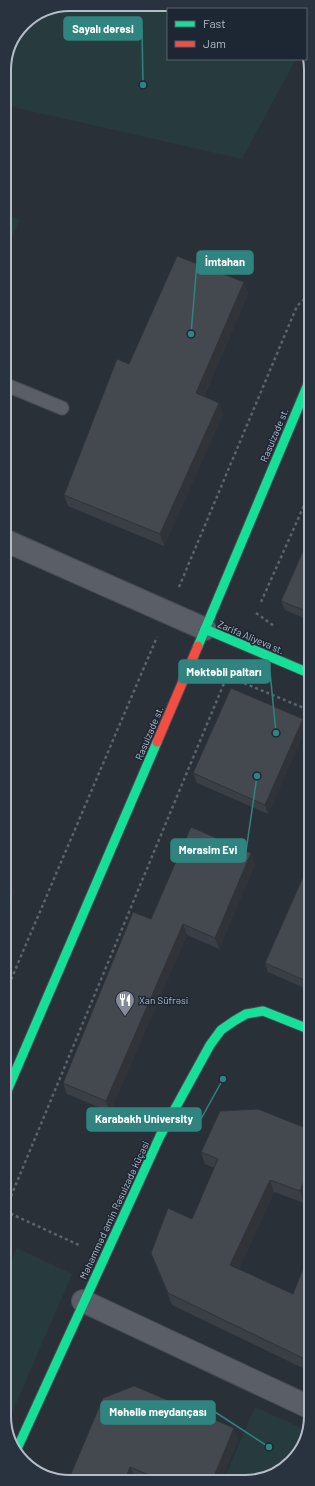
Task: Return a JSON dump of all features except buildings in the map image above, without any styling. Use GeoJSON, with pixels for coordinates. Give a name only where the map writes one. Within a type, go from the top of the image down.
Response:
{"type":"FeatureCollection","features":[{"type":"Feature","properties":{"kind":"main road","name":"Rasulzade st."},"geometry":{"type":"LineString","coordinates":[[11,1082],[304,394]]}},
{"type":"Feature","properties":{"kind":"main road","name":"Zarifa Aliyeva st."},"geometry":{"type":"LineString","coordinates":[[205,629],[304,671]]}},
{"type":"Feature","properties":{"kind":"main road","name":"Məhəmməd Əmin Rəsulzadə küçəsi"},"geometry":{"type":"LineString","coordinates":[[18,1445],[160,1136],[210,1045],[221,1030],[246,1014],[263,1011],[304,1027]]}},
{"type":"Feature","properties":{"kind":"street"},"geometry":{"type":"LineString","coordinates":[[11,543],[205,629]]}},
{"type":"Feature","properties":{"kind":"street"},"geometry":{"type":"LineString","coordinates":[[84,1301],[304,1405]]}},
{"type":"Feature","properties":{"kind":"lane"},"geometry":{"type":"LineString","coordinates":[[11,387],[62,408]]}},
{"type":"Feature","properties":{"kind":"path"},"geometry":{"type":"LineString","coordinates":[[11,980],[297,306],[304,299]]}},
{"type":"Feature","properties":{"kind":"path"},"geometry":{"type":"LineString","coordinates":[[261,602],[304,506]]}},
{"type":"Feature","properties":{"kind":"path"},"geometry":{"type":"LineString","coordinates":[[11,1198],[227,676],[304,708]]}},
{"type":"Feature","properties":{"kind":"path"},"geometry":{"type":"LineString","coordinates":[[11,1215],[105,1257]]}},
{"type":"Feature","properties":{"kind":"green space"},"geometry":{"type":"Polygon","coordinates":[[[167,11],[167,60],[295,60],[242,159],[11,107],[11,66],[13,54],[17,44],[23,34],[31,26],[47,15],[58,12],[167,11]]]}},
{"type":"Feature","properties":{"kind":"green space"},"geometry":{"type":"Polygon","coordinates":[[[11,216],[20,220],[11,239],[11,216]]]}},
{"type":"Feature","properties":{"kind":"green space"},"geometry":{"type":"Polygon","coordinates":[[[17,1248],[72,1274],[11,1415],[11,1261],[17,1248]]]}},
{"type":"Feature","properties":{"kind":"green space"},"geometry":{"type":"Polygon","coordinates":[[[255,1407],[303,1428],[294,1449],[287,1458],[278,1465],[261,1473],[226,1475],[255,1407]]]}},
{"type":"Feature","properties":{"kind":"traffic: fast"},"geometry":{"type":"LineString","coordinates":[[198,646],[304,394]]}},
{"type":"Feature","properties":{"kind":"traffic: fast"},"geometry":{"type":"LineString","coordinates":[[205,629],[304,671]]}},
{"type":"Feature","properties":{"kind":"traffic: fast"},"geometry":{"type":"LineString","coordinates":[[11,1082],[157,742]]}},
{"type":"Feature","properties":{"kind":"traffic: fast"},"geometry":{"type":"LineString","coordinates":[[19,1445],[160,1136],[210,1045],[221,1030],[246,1014],[263,1011],[304,1027]]}},
{"type":"Feature","properties":{"kind":"traffic: jam"},"geometry":{"type":"LineString","coordinates":[[157,742],[198,646]]}},
{"type":"Feature","properties":{"kind":"place","name":"Sayalı dərəsi"},"geometry":{"type":"Point","coordinates":[143,85]}},
{"type":"Feature","properties":{"kind":"place","name":"İmtahan"},"geometry":{"type":"Point","coordinates":[191,334]}},
{"type":"Feature","properties":{"kind":"place","name":"Məktəbli paltarı"},"geometry":{"type":"Point","coordinates":[276,733]}},
{"type":"Feature","properties":{"kind":"place","name":"Mərasim Evi"},"geometry":{"type":"Point","coordinates":[257,776]}},
{"type":"Feature","properties":{"kind":"place","name":"Xan Süfrəsi"},"geometry":{"type":"Point","coordinates":[125,1017]}},
{"type":"Feature","properties":{"kind":"place","name":"Karabakh University"},"geometry":{"type":"Point","coordinates":[223,1079]}},
{"type":"Feature","properties":{"kind":"place","name":"Məhəllə meydançası"},"geometry":{"type":"Point","coordinates":[269,1447]}}]}
